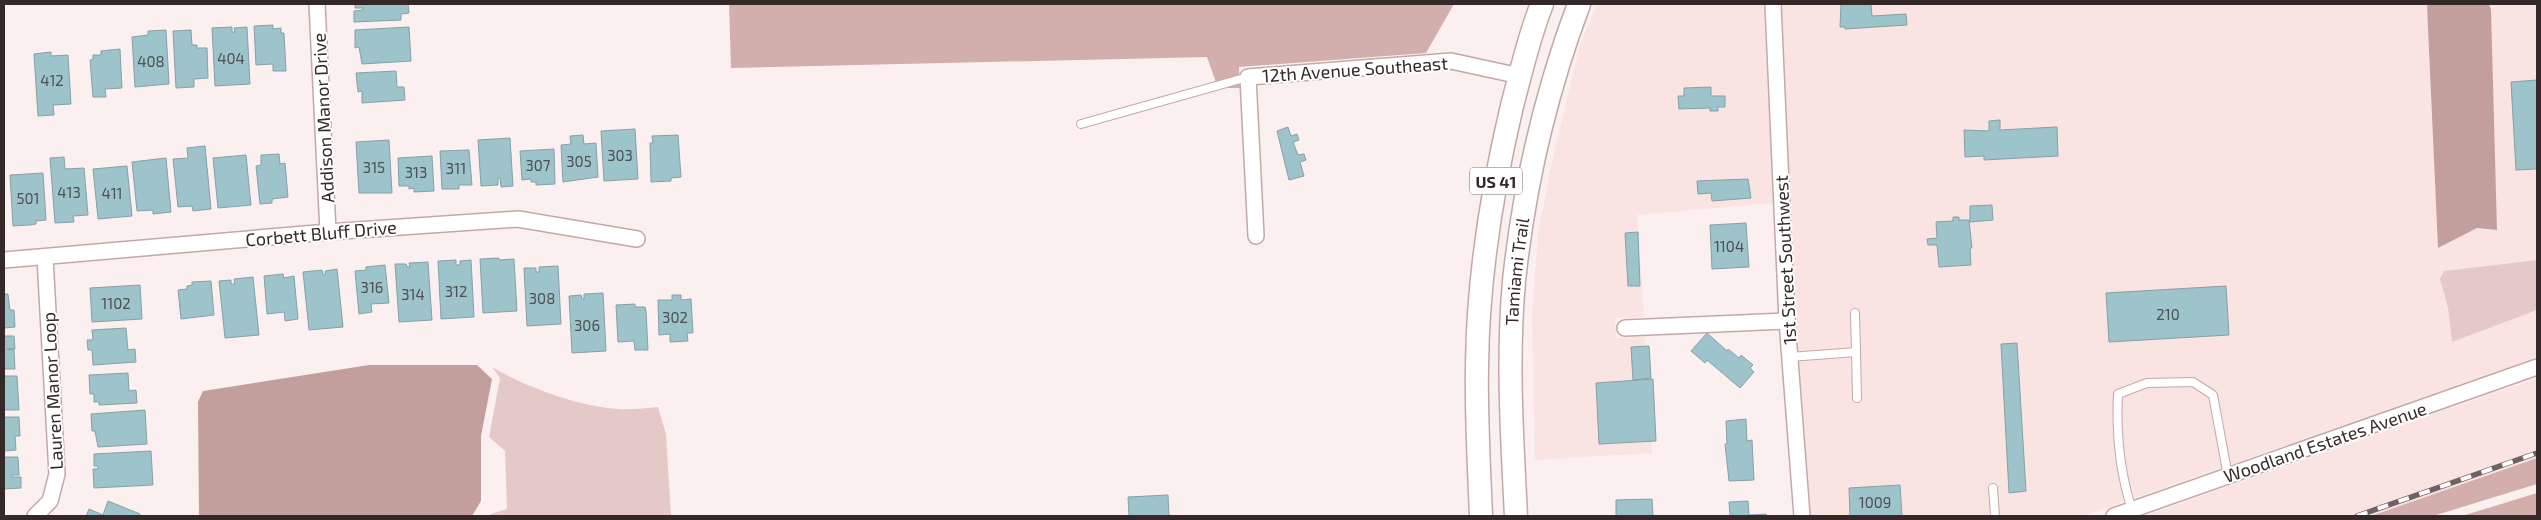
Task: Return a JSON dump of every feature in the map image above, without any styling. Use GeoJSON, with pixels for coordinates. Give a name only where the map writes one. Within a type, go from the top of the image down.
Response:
{"type":"FeatureCollection","features":[{"type":"Feature","properties":{"kind":"main road","name":"Tamiami Trail"},"geometry":{"type":"LineString","coordinates":[[1481,516],[1477,364],[1481,289],[1490,216],[1502,149],[1520,76],[1542,4]]}},
{"type":"Feature","properties":{"kind":"main road","name":"Tamiami Trail"},"geometry":{"type":"LineString","coordinates":[[1516,516],[1511,371],[1515,274],[1522,222],[1534,159],[1552,83],[1579,4]]}},
{"type":"Feature","properties":{"kind":"street","name":"Addison Manor Drive"},"geometry":{"type":"LineString","coordinates":[[317,4],[328,232]]}},
{"type":"Feature","properties":{"kind":"street","name":"1st Street Southwest"},"geometry":{"type":"LineString","coordinates":[[1773,4],[1787,321],[1802,516]]}},
{"type":"Feature","properties":{"kind":"street","name":"12th Avenue Southeast"},"geometry":{"type":"LineString","coordinates":[[1248,77],[1451,61],[1520,76]]}},
{"type":"Feature","properties":{"kind":"street"},"geometry":{"type":"LineString","coordinates":[[1248,77],[1256,236]]}},
{"type":"Feature","properties":{"kind":"street","name":"Corbett Bluff Drive"},"geometry":{"type":"LineString","coordinates":[[4,260],[45,258],[328,232],[518,219],[638,239]]}},
{"type":"Feature","properties":{"kind":"street","name":"Lauren Manor Loop"},"geometry":{"type":"LineString","coordinates":[[34,516],[50,501],[57,474],[45,258]]}},
{"type":"Feature","properties":{"kind":"street"},"geometry":{"type":"LineString","coordinates":[[1625,328],[1787,321]]}},
{"type":"Feature","properties":{"kind":"street","name":"Woodland Estates Avenue"},"geometry":{"type":"LineString","coordinates":[[2114,516],[2537,368]]}},
{"type":"Feature","properties":{"kind":"lane"},"geometry":{"type":"LineString","coordinates":[[1081,124],[1248,77]]}},
{"type":"Feature","properties":{"kind":"lane"},"geometry":{"type":"LineString","coordinates":[[1855,313],[1856,398]]}},
{"type":"Feature","properties":{"kind":"lane"},"geometry":{"type":"LineString","coordinates":[[1790,357],[1856,352]]}},
{"type":"Feature","properties":{"kind":"lane"},"geometry":{"type":"LineString","coordinates":[[2132,510],[2125,489],[2120,452],[2117,420],[2118,394],[2147,382],[2193,382],[2213,395],[2228,476]]}},
{"type":"Feature","properties":{"kind":"lane"},"geometry":{"type":"LineString","coordinates":[[1993,488],[1995,516]]}},
{"type":"Feature","properties":{"kind":"shaded area"},"geometry":{"type":"Polygon","coordinates":[[[729,4],[1454,4],[1426,53],[1239,67],[1240,88],[1218,88],[1207,57],[731,68],[729,4]]]}},
{"type":"Feature","properties":{"kind":"shaded area"},"geometry":{"type":"Polygon","coordinates":[[[1597,4],[1764,4],[1773,203],[1637,215],[1644,317],[1615,318],[1616,338],[1645,337],[1652,453],[1535,460],[1532,316],[1538,233],[1555,148],[1580,45],[1597,4]]]}},
{"type":"Feature","properties":{"kind":"shaded area"},"geometry":{"type":"Polygon","coordinates":[[[1782,4],[2430,4],[2427,7],[2438,248],[2477,228],[2497,230],[2489,4],[2537,4],[2537,260],[2444,271],[2440,279],[2448,308],[2452,342],[2537,310],[2537,357],[2083,516],[1811,516],[1796,320],[1782,4]]]}},
{"type":"Feature","properties":{"kind":"shaded area"},"geometry":{"type":"Polygon","coordinates":[[[2430,4],[2489,4],[2491,10],[2497,230],[2477,228],[2438,248],[2427,6],[2430,4]]]}},
{"type":"Feature","properties":{"kind":"shaded area"},"geometry":{"type":"Polygon","coordinates":[[[2537,260],[2537,310],[2452,342],[2448,308],[2440,279],[2444,271],[2537,260]]]}},
{"type":"Feature","properties":{"kind":"shaded area"},"geometry":{"type":"Polygon","coordinates":[[[369,365],[477,365],[492,379],[481,436],[481,501],[472,516],[199,516],[198,402],[203,391],[369,365]]]}},
{"type":"Feature","properties":{"kind":"shaded area"},"geometry":{"type":"Polygon","coordinates":[[[492,367],[537,389],[587,404],[624,409],[658,407],[666,434],[671,516],[485,516],[507,509],[505,451],[489,437],[500,378],[492,367]]]}},
{"type":"Feature","properties":{"kind":"shaded area"},"geometry":{"type":"Polygon","coordinates":[[[2537,378],[2537,458],[2371,516],[2144,516],[2537,378]]]}},
{"type":"Feature","properties":{"kind":"shaded area"},"geometry":{"type":"Polygon","coordinates":[[[2537,458],[2537,484],[2433,516],[2371,516],[2537,458]]]}},
{"type":"Feature","properties":{"kind":"shaded area"},"geometry":{"type":"Polygon","coordinates":[[[2537,493],[2537,516],[2462,516],[2537,493]]]}},
{"type":"Feature","properties":{"kind":"building"},"geometry":{"type":"Polygon","coordinates":[[[355,4],[408,4],[409,13],[401,14],[401,20],[354,22],[354,11],[363,10],[363,8],[355,8],[355,4]]]}},
{"type":"Feature","properties":{"kind":"building"},"geometry":{"type":"Polygon","coordinates":[[[1841,4],[1871,4],[1872,16],[1906,14],[1907,25],[1845,29],[1845,27],[1840,27],[1841,4]]]}},
{"type":"Feature","properties":{"kind":"building"},"geometry":{"type":"Polygon","coordinates":[[[273,25],[273,29],[281,28],[281,33],[284,33],[286,71],[273,71],[273,64],[256,65],[254,26],[273,25]]]}},
{"type":"Feature","properties":{"kind":"building"},"geometry":{"type":"Polygon","coordinates":[[[232,27],[232,32],[235,32],[234,28],[247,27],[250,84],[215,86],[212,28],[232,27]]]}},
{"type":"Feature","properties":{"kind":"building"},"geometry":{"type":"Polygon","coordinates":[[[409,27],[411,61],[362,64],[359,47],[355,48],[355,30],[409,27]]]}},
{"type":"Feature","properties":{"kind":"building"},"geometry":{"type":"Polygon","coordinates":[[[166,30],[169,84],[135,87],[132,37],[148,35],[148,31],[166,30]]]}},
{"type":"Feature","properties":{"kind":"building"},"geometry":{"type":"Polygon","coordinates":[[[191,30],[192,45],[197,45],[197,48],[207,48],[208,78],[194,79],[194,87],[176,88],[173,31],[191,30]]]}},
{"type":"Feature","properties":{"kind":"building"},"geometry":{"type":"Polygon","coordinates":[[[120,49],[122,88],[105,89],[106,97],[93,97],[90,60],[93,59],[93,55],[101,55],[101,51],[120,49]]]}},
{"type":"Feature","properties":{"kind":"building"},"geometry":{"type":"Polygon","coordinates":[[[51,52],[51,56],[68,55],[71,104],[53,105],[54,115],[38,116],[34,54],[51,52]]]}},
{"type":"Feature","properties":{"kind":"building"},"geometry":{"type":"Polygon","coordinates":[[[396,71],[397,87],[404,87],[405,100],[362,103],[362,91],[358,92],[356,73],[396,71]]]}},
{"type":"Feature","properties":{"kind":"building"},"geometry":{"type":"Polygon","coordinates":[[[2537,80],[2537,169],[2516,170],[2511,82],[2537,80]]]}},
{"type":"Feature","properties":{"kind":"building"},"geometry":{"type":"Polygon","coordinates":[[[1711,87],[1711,96],[1725,96],[1725,107],[1718,107],[1718,111],[1710,111],[1710,108],[1679,109],[1678,96],[1684,96],[1684,88],[1711,87]]]}},
{"type":"Feature","properties":{"kind":"building"},"geometry":{"type":"Polygon","coordinates":[[[2000,120],[2000,130],[2057,127],[2058,156],[1984,160],[1984,156],[1965,157],[1964,130],[1989,131],[1989,121],[2000,120]]]}},
{"type":"Feature","properties":{"kind":"building"},"geometry":{"type":"Polygon","coordinates":[[[1288,127],[1291,136],[1297,134],[1299,140],[1293,142],[1298,155],[1304,154],[1306,160],[1300,162],[1304,176],[1289,180],[1277,131],[1288,127]]]}},
{"type":"Feature","properties":{"kind":"building"},"geometry":{"type":"Polygon","coordinates":[[[635,129],[638,179],[604,181],[601,131],[635,129]]]}},
{"type":"Feature","properties":{"kind":"building"},"geometry":{"type":"Polygon","coordinates":[[[583,135],[584,144],[596,143],[598,177],[563,182],[561,145],[571,144],[570,136],[583,135]]]}},
{"type":"Feature","properties":{"kind":"building"},"geometry":{"type":"Polygon","coordinates":[[[678,135],[681,177],[671,178],[671,181],[651,182],[650,143],[653,143],[652,136],[678,135]]]}},
{"type":"Feature","properties":{"kind":"building"},"geometry":{"type":"Polygon","coordinates":[[[510,138],[513,186],[501,187],[500,178],[498,178],[498,185],[481,186],[478,140],[510,138]]]}},
{"type":"Feature","properties":{"kind":"building"},"geometry":{"type":"Polygon","coordinates":[[[389,140],[392,193],[359,193],[356,142],[389,140]]]}},
{"type":"Feature","properties":{"kind":"building"},"geometry":{"type":"Polygon","coordinates":[[[205,146],[211,209],[193,211],[192,206],[178,207],[173,159],[188,158],[187,148],[205,146]]]}},
{"type":"Feature","properties":{"kind":"building"},"geometry":{"type":"Polygon","coordinates":[[[554,149],[555,184],[536,185],[536,182],[531,182],[531,179],[522,180],[520,151],[554,149]]]}},
{"type":"Feature","properties":{"kind":"building"},"geometry":{"type":"Polygon","coordinates":[[[469,150],[472,185],[459,185],[459,189],[442,189],[440,151],[469,150]]]}},
{"type":"Feature","properties":{"kind":"building"},"geometry":{"type":"Polygon","coordinates":[[[279,154],[280,164],[285,163],[288,197],[272,199],[272,203],[260,204],[256,166],[261,165],[261,155],[279,154]]]}},
{"type":"Feature","properties":{"kind":"building"},"geometry":{"type":"Polygon","coordinates":[[[246,155],[251,205],[218,208],[213,158],[246,155]]]}},
{"type":"Feature","properties":{"kind":"building"},"geometry":{"type":"Polygon","coordinates":[[[432,156],[434,191],[414,192],[414,188],[409,189],[409,186],[399,186],[398,158],[432,156]]]}},
{"type":"Feature","properties":{"kind":"building"},"geometry":{"type":"Polygon","coordinates":[[[64,157],[65,169],[84,168],[88,215],[73,216],[74,222],[55,223],[50,158],[64,157]]]}},
{"type":"Feature","properties":{"kind":"building"},"geometry":{"type":"Polygon","coordinates":[[[166,158],[171,212],[153,214],[153,210],[137,211],[132,162],[166,158]]]}},
{"type":"Feature","properties":{"kind":"building"},"geometry":{"type":"Polygon","coordinates":[[[127,166],[132,216],[98,219],[93,169],[127,166]]]}},
{"type":"Feature","properties":{"kind":"building"},"geometry":{"type":"Polygon","coordinates":[[[43,173],[46,220],[36,221],[36,224],[13,226],[10,175],[43,173]]]}},
{"type":"Feature","properties":{"kind":"building"},"geometry":{"type":"Polygon","coordinates":[[[1748,179],[1751,198],[1712,201],[1711,193],[1698,194],[1697,181],[1748,179]]]}},
{"type":"Feature","properties":{"kind":"building"},"geometry":{"type":"Polygon","coordinates":[[[1992,205],[1993,220],[1970,222],[1970,206],[1992,205]]]}},
{"type":"Feature","properties":{"kind":"building"},"geometry":{"type":"Polygon","coordinates":[[[1953,217],[1959,217],[1959,220],[1969,220],[1972,248],[1970,248],[1971,265],[1939,267],[1937,245],[1928,245],[1927,239],[1937,238],[1936,222],[1953,221],[1953,217]]]}},
{"type":"Feature","properties":{"kind":"building"},"geometry":{"type":"Polygon","coordinates":[[[1746,223],[1749,267],[1712,269],[1710,225],[1746,223]]]}},
{"type":"Feature","properties":{"kind":"building"},"geometry":{"type":"Polygon","coordinates":[[[1638,232],[1640,286],[1628,286],[1625,233],[1638,232]]]}},
{"type":"Feature","properties":{"kind":"building"},"geometry":{"type":"Polygon","coordinates":[[[499,258],[499,260],[514,259],[517,311],[483,313],[480,259],[499,258]]]}},
{"type":"Feature","properties":{"kind":"building"},"geometry":{"type":"Polygon","coordinates":[[[456,260],[456,265],[460,265],[460,261],[471,260],[474,317],[441,319],[438,261],[456,260]]]}},
{"type":"Feature","properties":{"kind":"building"},"geometry":{"type":"Polygon","coordinates":[[[428,262],[432,320],[399,322],[395,264],[406,264],[407,267],[410,267],[409,263],[428,262]]]}},
{"type":"Feature","properties":{"kind":"building"},"geometry":{"type":"Polygon","coordinates":[[[385,265],[389,303],[371,304],[372,312],[359,314],[355,271],[366,270],[366,267],[385,265]]]}},
{"type":"Feature","properties":{"kind":"building"},"geometry":{"type":"Polygon","coordinates":[[[558,266],[561,324],[527,326],[524,268],[536,268],[536,272],[539,272],[539,267],[558,266]]]}},
{"type":"Feature","properties":{"kind":"building"},"geometry":{"type":"Polygon","coordinates":[[[337,269],[343,327],[309,330],[303,272],[322,270],[323,275],[325,275],[325,271],[337,269]]]}},
{"type":"Feature","properties":{"kind":"building"},"geometry":{"type":"Polygon","coordinates":[[[283,274],[284,278],[294,276],[298,319],[285,321],[284,312],[267,314],[264,276],[283,274]]]}},
{"type":"Feature","properties":{"kind":"building"},"geometry":{"type":"Polygon","coordinates":[[[253,277],[259,335],[225,338],[219,281],[231,280],[231,284],[235,284],[234,279],[253,277]]]}},
{"type":"Feature","properties":{"kind":"building"},"geometry":{"type":"Polygon","coordinates":[[[211,281],[214,315],[181,319],[178,290],[187,289],[187,286],[192,285],[192,282],[211,281]]]}},
{"type":"Feature","properties":{"kind":"building"},"geometry":{"type":"Polygon","coordinates":[[[140,285],[142,319],[92,322],[90,288],[140,285]]]}},
{"type":"Feature","properties":{"kind":"building"},"geometry":{"type":"Polygon","coordinates":[[[2226,286],[2229,335],[2109,342],[2106,293],[2226,286]]]}},
{"type":"Feature","properties":{"kind":"building"},"geometry":{"type":"Polygon","coordinates":[[[603,293],[606,351],[572,353],[569,296],[581,295],[582,299],[584,299],[584,294],[603,293]]]}},
{"type":"Feature","properties":{"kind":"building"},"geometry":{"type":"Polygon","coordinates":[[[4,294],[8,294],[10,310],[14,310],[15,327],[4,328],[4,294]]]}},
{"type":"Feature","properties":{"kind":"building"},"geometry":{"type":"Polygon","coordinates":[[[672,295],[681,295],[681,300],[691,299],[693,333],[687,333],[688,341],[670,342],[670,334],[659,335],[658,300],[672,300],[672,295]]]}},
{"type":"Feature","properties":{"kind":"building"},"geometry":{"type":"Polygon","coordinates":[[[635,304],[635,307],[645,307],[648,350],[635,350],[634,341],[618,342],[616,305],[635,304]]]}},
{"type":"Feature","properties":{"kind":"building"},"geometry":{"type":"Polygon","coordinates":[[[126,328],[128,350],[135,349],[136,362],[93,365],[92,350],[88,350],[87,340],[93,340],[92,330],[126,328]]]}},
{"type":"Feature","properties":{"kind":"building"},"geometry":{"type":"Polygon","coordinates":[[[1707,333],[1727,351],[1728,349],[1739,358],[1741,355],[1753,365],[1750,368],[1754,372],[1740,388],[1707,360],[1705,363],[1691,351],[1707,333]]]}},
{"type":"Feature","properties":{"kind":"building"},"geometry":{"type":"Polygon","coordinates":[[[4,336],[14,336],[15,349],[7,349],[14,350],[15,369],[4,369],[4,336]]]}},
{"type":"Feature","properties":{"kind":"building"},"geometry":{"type":"Polygon","coordinates":[[[2017,343],[2026,491],[2009,493],[2001,344],[2017,343]]]}},
{"type":"Feature","properties":{"kind":"building"},"geometry":{"type":"Polygon","coordinates":[[[1649,346],[1651,378],[1633,380],[1631,347],[1649,346]]]}},
{"type":"Feature","properties":{"kind":"building"},"geometry":{"type":"Polygon","coordinates":[[[128,373],[129,391],[136,390],[137,403],[99,405],[99,402],[94,402],[94,394],[90,394],[89,375],[128,373]]]}},
{"type":"Feature","properties":{"kind":"building"},"geometry":{"type":"Polygon","coordinates":[[[4,376],[17,376],[19,410],[4,410],[4,376]]]}},
{"type":"Feature","properties":{"kind":"building"},"geometry":{"type":"Polygon","coordinates":[[[1653,379],[1656,441],[1599,444],[1596,383],[1653,379]]]}},
{"type":"Feature","properties":{"kind":"building"},"geometry":{"type":"Polygon","coordinates":[[[145,410],[147,444],[98,447],[95,431],[92,431],[91,414],[145,410]]]}},
{"type":"Feature","properties":{"kind":"building"},"geometry":{"type":"Polygon","coordinates":[[[4,417],[19,417],[20,436],[15,436],[16,450],[4,451],[4,417]]]}},
{"type":"Feature","properties":{"kind":"building"},"geometry":{"type":"Polygon","coordinates":[[[1746,419],[1747,441],[1752,440],[1754,480],[1729,481],[1725,444],[1727,444],[1726,421],[1746,419]]]}},
{"type":"Feature","properties":{"kind":"building"},"geometry":{"type":"Polygon","coordinates":[[[151,451],[153,485],[94,488],[93,469],[98,469],[98,466],[94,466],[94,454],[151,451]]]}},
{"type":"Feature","properties":{"kind":"building"},"geometry":{"type":"Polygon","coordinates":[[[4,457],[18,457],[19,475],[12,475],[12,477],[21,477],[21,488],[4,489],[4,457]]]}},
{"type":"Feature","properties":{"kind":"building"},"geometry":{"type":"Polygon","coordinates":[[[1900,485],[1902,516],[1850,516],[1849,488],[1900,485]]]}},
{"type":"Feature","properties":{"kind":"building"},"geometry":{"type":"Polygon","coordinates":[[[1168,495],[1169,516],[1129,516],[1128,497],[1168,495]]]}},
{"type":"Feature","properties":{"kind":"building"},"geometry":{"type":"Polygon","coordinates":[[[1652,499],[1653,516],[1616,516],[1616,500],[1652,499]]]}},
{"type":"Feature","properties":{"kind":"building"},"geometry":{"type":"Polygon","coordinates":[[[108,501],[140,514],[139,516],[86,516],[89,509],[103,515],[108,501]]]}},
{"type":"Feature","properties":{"kind":"building"},"geometry":{"type":"Polygon","coordinates":[[[1748,501],[1749,515],[1766,514],[1767,516],[1730,516],[1729,502],[1748,501]]]}},
{"type":"Feature","properties":{"kind":"railway"},"geometry":{"type":"LineString","coordinates":[[2357,516],[2537,453]]}}]}
